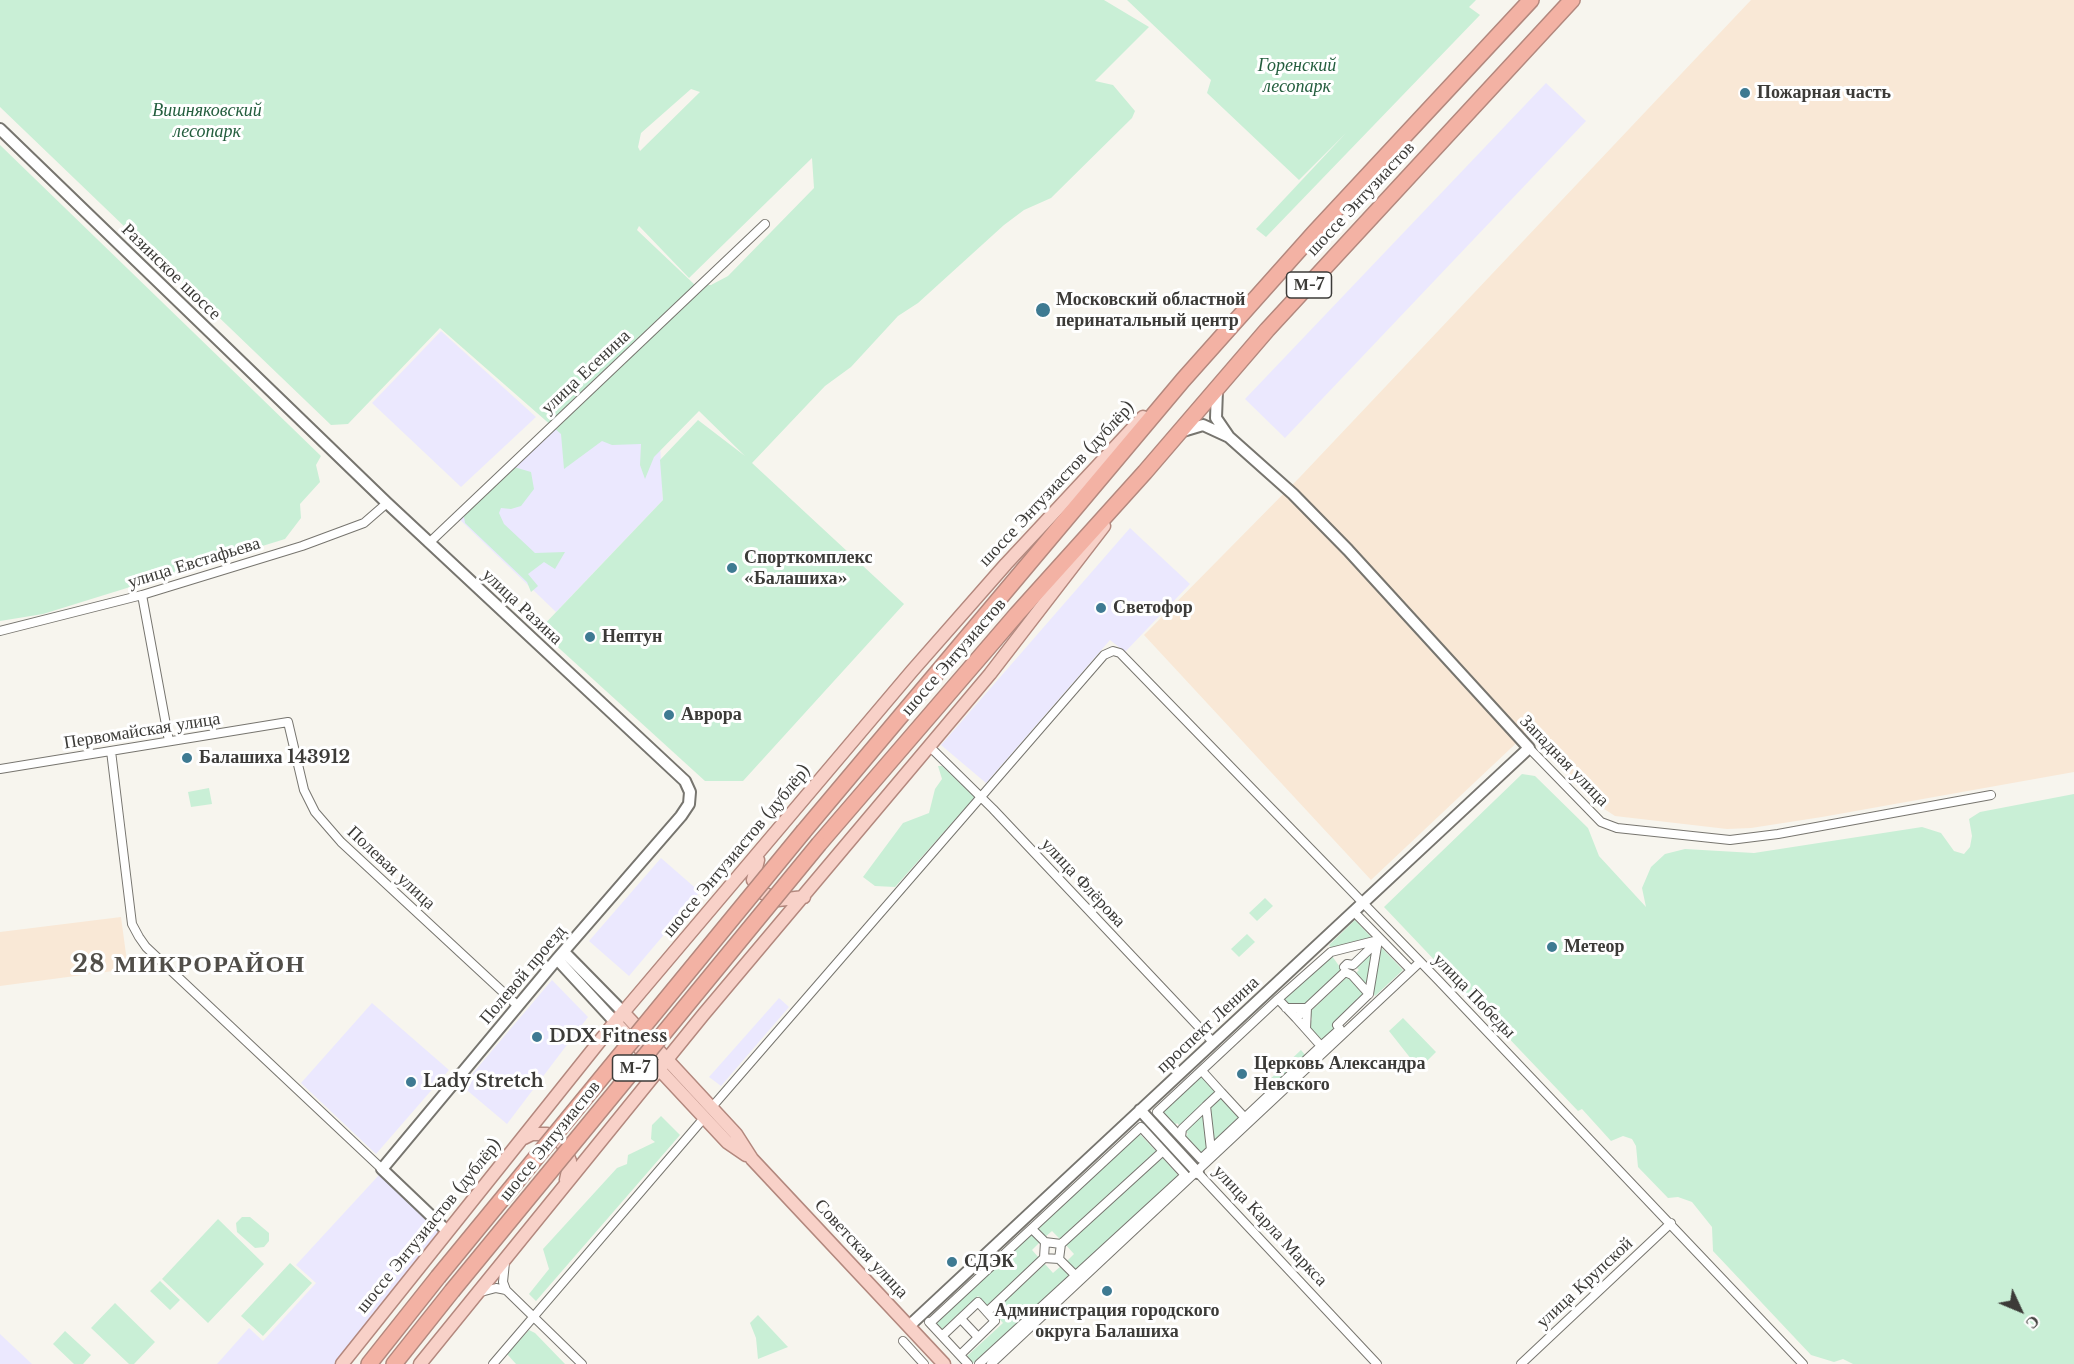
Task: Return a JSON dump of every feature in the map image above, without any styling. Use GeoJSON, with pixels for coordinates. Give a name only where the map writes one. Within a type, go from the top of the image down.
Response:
{"type":"FeatureCollection","features":[{"type":"Feature","properties":{"kind":"highway","name":"шоссе Энтузиастов"},"geometry":{"type":"LineString","coordinates":[[369,1364],[804,831],[1183,380],[1315,232],[1531,0]]}},
{"type":"Feature","properties":{"kind":"highway","name":"шоссе Энтузиастов"},"geometry":{"type":"LineString","coordinates":[[394,1364],[819,844],[1017,614],[1218,387],[1572,0]]}},
{"type":"Feature","properties":{"kind":"main road","name":"шоссе Энтузиастов (дублёр)"},"geometry":{"type":"LineString","coordinates":[[342,1364],[619,1017],[762,851],[944,633],[1115,447],[1183,380]]}},
{"type":"Feature","properties":{"kind":"main road"},"geometry":{"type":"LineString","coordinates":[[420,1364],[562,1186],[1027,629],[1145,472]]}},
{"type":"Feature","properties":{"kind":"main road"},"geometry":{"type":"LineString","coordinates":[[762,851],[753,880],[759,890],[768,897],[778,900],[804,897]]}},
{"type":"Feature","properties":{"kind":"main road","name":"Советская улица"},"geometry":{"type":"LineString","coordinates":[[619,1017],[668,1058],[736,1134],[752,1159],[944,1364]]}},
{"type":"Feature","properties":{"kind":"main road","name":"Советская улица"},"geometry":{"type":"LineString","coordinates":[[619,1017],[658,1070],[727,1142],[752,1159]]}},
{"type":"Feature","properties":{"kind":"main road"},"geometry":{"type":"LineString","coordinates":[[520,1141],[526,1136],[538,1133],[553,1136],[562,1143],[568,1153],[570,1165],[562,1186]]}},
{"type":"Feature","properties":{"kind":"street","name":"Разинское шоссе"},"geometry":{"type":"LineString","coordinates":[[0,129],[320,439]]}},
{"type":"Feature","properties":{"kind":"street","name":"улица Есенина"},"geometry":{"type":"LineString","coordinates":[[429,543],[765,224]]}},
{"type":"Feature","properties":{"kind":"street","name":"Западная улица"},"geometry":{"type":"LineString","coordinates":[[1218,387],[1216,418],[1229,437],[1293,494],[1348,550],[1529,748],[1601,822],[1617,828],[1730,840],[1778,834],[1991,795]]}},
{"type":"Feature","properties":{"kind":"street","name":"Западная улица"},"geometry":{"type":"LineString","coordinates":[[1178,434],[1188,428],[1203,426],[1229,437]]}},
{"type":"Feature","properties":{"kind":"street","name":"улица Разина"},"geometry":{"type":"LineString","coordinates":[[320,439],[686,782],[690,792],[689,804]]}},
{"type":"Feature","properties":{"kind":"street","name":"улица Евстафьева"},"geometry":{"type":"LineString","coordinates":[[0,631],[142,595],[349,530],[370,519],[387,503]]}},
{"type":"Feature","properties":{"kind":"street"},"geometry":{"type":"LineString","coordinates":[[142,595],[169,741]]}},
{"type":"Feature","properties":{"kind":"street","name":"улица Победы"},"geometry":{"type":"LineString","coordinates":[[982,797],[1104,656],[1113,651],[1119,653],[1420,962],[1803,1364]]}},
{"type":"Feature","properties":{"kind":"street","name":"Первомайская улица"},"geometry":{"type":"LineString","coordinates":[[0,768],[288,722]]}},
{"type":"Feature","properties":{"kind":"street","name":"Полевая улица"},"geometry":{"type":"LineString","coordinates":[[288,722],[304,790],[315,812],[341,842],[518,1006]]}},
{"type":"Feature","properties":{"kind":"street","name":"улица Флёрова"},"geometry":{"type":"LineString","coordinates":[[929,746],[982,797],[1213,1042]]}},
{"type":"Feature","properties":{"kind":"street","name":"проспект Ленина"},"geometry":{"type":"LineString","coordinates":[[909,1326],[1529,748]]}},
{"type":"Feature","properties":{"kind":"street"},"geometry":{"type":"LineString","coordinates":[[111,751],[132,924],[146,947],[447,1231]]}},
{"type":"Feature","properties":{"kind":"street"},"geometry":{"type":"LineString","coordinates":[[712,1107],[982,797]]}},
{"type":"Feature","properties":{"kind":"street","name":"Полевой проезд"},"geometry":{"type":"LineString","coordinates":[[382,1169],[689,804]]}},
{"type":"Feature","properties":{"kind":"street"},"geometry":{"type":"LineString","coordinates":[[1358,916],[1379,940],[1409,968]]}},
{"type":"Feature","properties":{"kind":"street"},"geometry":{"type":"LineString","coordinates":[[1379,940],[1369,994],[1337,1025],[1340,1029],[1201,1159],[1179,1132],[1157,1113],[1331,952],[1379,940]]}},
{"type":"Feature","properties":{"kind":"street"},"geometry":{"type":"LineString","coordinates":[[1296,1018],[1379,940]]}},
{"type":"Feature","properties":{"kind":"street"},"geometry":{"type":"LineString","coordinates":[[1331,952],[1369,994]]}},
{"type":"Feature","properties":{"kind":"street","name":"Советская улица"},"geometry":{"type":"LineString","coordinates":[[560,955],[619,1017]]}},
{"type":"Feature","properties":{"kind":"street"},"geometry":{"type":"LineString","coordinates":[[991,1364],[1198,1173],[1420,962]]}},
{"type":"Feature","properties":{"kind":"street"},"geometry":{"type":"LineString","coordinates":[[1278,999],[1322,1046]]}},
{"type":"Feature","properties":{"kind":"street"},"geometry":{"type":"LineString","coordinates":[[1286,1008],[1307,1008]]}},
{"type":"Feature","properties":{"kind":"street"},"geometry":{"type":"LineString","coordinates":[[1306,1029],[1307,1008]]}},
{"type":"Feature","properties":{"kind":"street"},"geometry":{"type":"LineString","coordinates":[[1202,1071],[1245,1118]]}},
{"type":"Feature","properties":{"kind":"street"},"geometry":{"type":"LineString","coordinates":[[1179,1132],[1221,1092]]}},
{"type":"Feature","properties":{"kind":"street"},"geometry":{"type":"LineString","coordinates":[[1206,1106],[1211,1150]]}},
{"type":"Feature","properties":{"kind":"street","name":"улица Карла Маркса"},"geometry":{"type":"LineString","coordinates":[[1140,1110],[1377,1364]]}},
{"type":"Feature","properties":{"kind":"street"},"geometry":{"type":"LineString","coordinates":[[493,1364],[704,1118]]}},
{"type":"Feature","properties":{"kind":"street"},"geometry":{"type":"LineString","coordinates":[[968,1364],[929,1324],[1141,1127],[1185,1175],[979,1364]]}},
{"type":"Feature","properties":{"kind":"street"},"geometry":{"type":"LineString","coordinates":[[1059,1259],[1061,1244],[1162,1150]]}},
{"type":"Feature","properties":{"kind":"street","name":"улица Крупской"},"geometry":{"type":"LineString","coordinates":[[1521,1364],[1671,1223]]}},
{"type":"Feature","properties":{"kind":"street"},"geometry":{"type":"LineString","coordinates":[[1032,1229],[1045,1242],[1061,1244]]}},
{"type":"Feature","properties":{"kind":"street"},"geometry":{"type":"LineString","coordinates":[[987,1312],[1044,1258],[1045,1242]]}},
{"type":"Feature","properties":{"kind":"street"},"geometry":{"type":"LineString","coordinates":[[506,1290],[503,1268],[507,1254]]}},
{"type":"Feature","properties":{"kind":"street"},"geometry":{"type":"LineString","coordinates":[[1044,1258],[1059,1259],[1075,1275]]}},
{"type":"Feature","properties":{"kind":"street"},"geometry":{"type":"LineString","coordinates":[[472,1298],[496,1288],[506,1290],[582,1364]]}},
{"type":"Feature","properties":{"kind":"street"},"geometry":{"type":"LineString","coordinates":[[942,1336],[978,1302],[995,1321],[960,1355]]}},
{"type":"Feature","properties":{"kind":"street"},"geometry":{"type":"LineString","coordinates":[[961,1319],[978,1338]]}},
{"type":"Feature","properties":{"kind":"street"},"geometry":{"type":"LineString","coordinates":[[903,1341],[924,1364]]}},
{"type":"Feature","properties":{"kind":"shaded area"},"geometry":{"type":"Polygon","coordinates":[[[1751,0],[2074,0],[2074,772],[1822,817],[1751,828],[1727,829],[1615,816],[1589,799],[1527,733],[1371,880],[1144,635],[1300,477],[1751,0]]]}},
{"type":"Feature","properties":{"kind":"shaded area"},"geometry":{"type":"Polygon","coordinates":[[[1546,83],[1586,121],[1285,438],[1245,399],[1546,83]]]}},
{"type":"Feature","properties":{"kind":"shaded area"},"geometry":{"type":"Polygon","coordinates":[[[441,331],[536,417],[461,487],[372,403],[441,331]]]}},
{"type":"Feature","properties":{"kind":"shaded area"},"geometry":{"type":"Polygon","coordinates":[[[608,379],[660,442],[663,500],[556,612],[457,517],[608,379]]]}},
{"type":"Feature","properties":{"kind":"shaded area"},"geometry":{"type":"Polygon","coordinates":[[[1130,528],[1190,584],[1125,652],[1110,640],[986,783],[941,745],[1130,528]]]}},
{"type":"Feature","properties":{"kind":"shaded area"},"geometry":{"type":"Polygon","coordinates":[[[661,858],[700,892],[629,976],[589,941],[661,858]]]}},
{"type":"Feature","properties":{"kind":"shaded area"},"geometry":{"type":"Polygon","coordinates":[[[121,917],[128,969],[0,986],[0,932],[121,917]]]}},
{"type":"Feature","properties":{"kind":"shaded area"},"geometry":{"type":"Polygon","coordinates":[[[552,980],[588,1017],[507,1124],[462,1086],[552,980]]]}},
{"type":"Feature","properties":{"kind":"shaded area"},"geometry":{"type":"Polygon","coordinates":[[[779,998],[789,1007],[721,1086],[709,1077],[779,998]]]}},
{"type":"Feature","properties":{"kind":"shaded area"},"geometry":{"type":"Polygon","coordinates":[[[372,1003],[449,1070],[376,1154],[301,1083],[372,1003]]]}},
{"type":"Feature","properties":{"kind":"shaded area"},"geometry":{"type":"Polygon","coordinates":[[[379,1175],[439,1231],[335,1364],[217,1364],[249,1328],[263,1341],[316,1283],[296,1265],[379,1175]]]}},
{"type":"Feature","properties":{"kind":"shaded area"},"geometry":{"type":"Polygon","coordinates":[[[0,1334],[32,1364],[0,1364],[0,1334]]]}},
{"type":"Feature","properties":{"kind":"green space","name":"Вишняковский лесопарк"},"geometry":{"type":"Polygon","coordinates":[[[0,0],[1104,0],[1149,27],[1095,81],[1113,85],[1135,111],[1132,118],[1051,198],[1024,210],[1004,225],[918,303],[898,316],[851,367],[825,386],[752,463],[904,604],[743,781],[705,781],[539,630],[663,500],[660,460],[698,420],[745,456],[699,411],[654,457],[645,479],[640,465],[641,444],[612,445],[602,441],[564,469],[561,434],[440,328],[348,424],[331,425],[0,107],[0,0]],[[691,89],[641,133],[638,147],[640,151],[700,92],[691,89]],[[812,158],[689,278],[639,226],[637,230],[695,285],[711,285],[728,276],[814,188],[812,158]]]}},
{"type":"Feature","properties":{"kind":"green space","name":"Горенский лесопарк"},"geometry":{"type":"Polygon","coordinates":[[[1127,0],[1476,0],[1469,7],[1480,15],[1266,237],[1256,229],[1346,133],[1299,180],[1207,93],[1211,80],[1127,0]]]}},
{"type":"Feature","properties":{"kind":"green space"},"geometry":{"type":"Polygon","coordinates":[[[0,145],[321,456],[316,465],[320,482],[300,504],[301,518],[285,539],[43,614],[0,621],[0,145]]]}},
{"type":"Feature","properties":{"kind":"green space"},"geometry":{"type":"Polygon","coordinates":[[[514,467],[531,472],[534,489],[521,506],[511,509],[501,508],[499,513],[504,524],[535,553],[565,552],[555,569],[544,562],[528,574],[538,586],[531,592],[527,582],[465,523],[464,517],[466,511],[514,467]]]}},
{"type":"Feature","properties":{"kind":"green space"},"geometry":{"type":"Polygon","coordinates":[[[938,766],[942,766],[975,797],[895,887],[875,886],[863,877],[903,823],[929,813],[935,789],[942,779],[938,766]]]}},
{"type":"Feature","properties":{"kind":"green space"},"geometry":{"type":"Polygon","coordinates":[[[1522,774],[1535,776],[1588,828],[1599,856],[1646,907],[1642,888],[1651,867],[1665,854],[1685,849],[1754,853],[1922,827],[1941,833],[1954,851],[1964,854],[1970,847],[1972,836],[1969,819],[1980,812],[2074,794],[2074,1364],[1853,1364],[1843,1359],[1834,1362],[1811,1355],[1713,1251],[1712,1227],[1692,1202],[1678,1197],[1668,1198],[1638,1167],[1636,1146],[1632,1139],[1623,1136],[1611,1141],[1582,1109],[1578,1111],[1384,907],[1522,774]]]}},
{"type":"Feature","properties":{"kind":"green space"},"geometry":{"type":"Polygon","coordinates":[[[209,788],[212,804],[191,807],[188,792],[209,788]]]}},
{"type":"Feature","properties":{"kind":"green space"},"geometry":{"type":"Polygon","coordinates":[[[1265,898],[1273,906],[1257,921],[1249,913],[1265,898]]]}},
{"type":"Feature","properties":{"kind":"green space"},"geometry":{"type":"Polygon","coordinates":[[[1355,920],[1373,939],[1332,949],[1329,945],[1355,920]]]}},
{"type":"Feature","properties":{"kind":"green space"},"geometry":{"type":"Polygon","coordinates":[[[1247,934],[1255,942],[1239,957],[1231,949],[1247,934]]]}},
{"type":"Feature","properties":{"kind":"green space"},"geometry":{"type":"Polygon","coordinates":[[[1379,945],[1403,970],[1375,996],[1372,992],[1379,945]]]}},
{"type":"Feature","properties":{"kind":"green space"},"geometry":{"type":"Polygon","coordinates":[[[1374,949],[1368,988],[1355,974],[1359,970],[1356,967],[1374,949]]]}},
{"type":"Feature","properties":{"kind":"green space"},"geometry":{"type":"Polygon","coordinates":[[[1332,956],[1342,970],[1304,1006],[1296,1004],[1290,1006],[1281,997],[1301,978],[1305,981],[1332,956]]]}},
{"type":"Feature","properties":{"kind":"green space"},"geometry":{"type":"Polygon","coordinates":[[[1348,976],[1367,994],[1323,1042],[1309,1026],[1312,1019],[1310,1012],[1348,976]]]}},
{"type":"Feature","properties":{"kind":"green space"},"geometry":{"type":"Polygon","coordinates":[[[1403,1018],[1436,1052],[1419,1069],[1389,1031],[1403,1018]]]}},
{"type":"Feature","properties":{"kind":"green space"},"geometry":{"type":"Polygon","coordinates":[[[1301,1050],[1306,1056],[1271,1088],[1266,1083],[1301,1050]]]}},
{"type":"Feature","properties":{"kind":"green space"},"geometry":{"type":"Polygon","coordinates":[[[1202,1074],[1217,1091],[1180,1126],[1177,1123],[1174,1126],[1161,1112],[1202,1074]]]}},
{"type":"Feature","properties":{"kind":"green space"},"geometry":{"type":"Polygon","coordinates":[[[1223,1096],[1241,1116],[1213,1142],[1209,1109],[1223,1096]]]}},
{"type":"Feature","properties":{"kind":"green space"},"geometry":{"type":"Polygon","coordinates":[[[1204,1114],[1208,1147],[1200,1154],[1184,1137],[1188,1134],[1185,1131],[1204,1114]]]}},
{"type":"Feature","properties":{"kind":"green space"},"geometry":{"type":"Polygon","coordinates":[[[661,1116],[680,1135],[536,1301],[529,1294],[549,1269],[543,1249],[617,1168],[627,1164],[628,1155],[655,1142],[651,1139],[652,1125],[661,1116]]]}},
{"type":"Feature","properties":{"kind":"green space"},"geometry":{"type":"Polygon","coordinates":[[[1138,1132],[1156,1151],[1061,1240],[1052,1231],[1044,1238],[1035,1228],[1138,1132]]]}},
{"type":"Feature","properties":{"kind":"green space"},"geometry":{"type":"Polygon","coordinates":[[[1161,1156],[1179,1176],[1075,1272],[1066,1262],[1074,1254],[1065,1244],[1161,1156]]]}},
{"type":"Feature","properties":{"kind":"green space"},"geometry":{"type":"Polygon","coordinates":[[[242,1217],[250,1217],[269,1233],[269,1241],[264,1247],[255,1248],[237,1232],[236,1223],[242,1217]]]}},
{"type":"Feature","properties":{"kind":"green space"},"geometry":{"type":"Polygon","coordinates":[[[218,1219],[264,1264],[208,1323],[162,1279],[218,1219]]]}},
{"type":"Feature","properties":{"kind":"green space"},"geometry":{"type":"Polygon","coordinates":[[[1031,1232],[1040,1242],[1032,1250],[1040,1259],[988,1307],[978,1296],[941,1330],[933,1322],[1031,1232]]]}},
{"type":"Feature","properties":{"kind":"green space"},"geometry":{"type":"Polygon","coordinates":[[[290,1263],[312,1283],[263,1336],[241,1316],[290,1263]]]}},
{"type":"Feature","properties":{"kind":"green space"},"geometry":{"type":"Polygon","coordinates":[[[1045,1264],[1053,1273],[1062,1265],[1071,1275],[972,1364],[966,1357],[1003,1323],[993,1312],[1045,1264]]]}},
{"type":"Feature","properties":{"kind":"green space"},"geometry":{"type":"Polygon","coordinates":[[[160,1281],[180,1300],[170,1310],[150,1291],[160,1281]]]}},
{"type":"Feature","properties":{"kind":"green space"},"geometry":{"type":"Polygon","coordinates":[[[115,1303],[155,1342],[134,1364],[129,1364],[91,1328],[115,1303]]]}},
{"type":"Feature","properties":{"kind":"green space"},"geometry":{"type":"Polygon","coordinates":[[[758,1315],[788,1347],[758,1359],[756,1338],[750,1323],[758,1315]]]}},
{"type":"Feature","properties":{"kind":"green space"},"geometry":{"type":"Polygon","coordinates":[[[529,1330],[535,1333],[565,1364],[516,1364],[507,1354],[529,1330]]]}},
{"type":"Feature","properties":{"kind":"green space"},"geometry":{"type":"Polygon","coordinates":[[[65,1331],[91,1355],[83,1364],[74,1364],[53,1344],[65,1331]]]}},
{"type":"Feature","properties":{"kind":"place","name":"Пожарная часть"},"geometry":{"type":"Point","coordinates":[1745,93]}},
{"type":"Feature","properties":{"kind":"place","name":"Московский областной перинатальный центр"},"geometry":{"type":"Point","coordinates":[1043,310]}},
{"type":"Feature","properties":{"kind":"place","name":"Спорткомплекс «Балашиха»"},"geometry":{"type":"Point","coordinates":[732,568]}},
{"type":"Feature","properties":{"kind":"place","name":"Светофор"},"geometry":{"type":"Point","coordinates":[1101,608]}},
{"type":"Feature","properties":{"kind":"place","name":"Нептун"},"geometry":{"type":"Point","coordinates":[590,637]}},
{"type":"Feature","properties":{"kind":"place","name":"Аврора"},"geometry":{"type":"Point","coordinates":[669,715]}},
{"type":"Feature","properties":{"kind":"place","name":"Балашиха 143912"},"geometry":{"type":"Point","coordinates":[187,758]}},
{"type":"Feature","properties":{"kind":"place","name":"Метеор"},"geometry":{"type":"Point","coordinates":[1552,947]}},
{"type":"Feature","properties":{"kind":"place","name":"DDX Fitness"},"geometry":{"type":"Point","coordinates":[537,1037]}},
{"type":"Feature","properties":{"kind":"place","name":"Церковь Александра Невского"},"geometry":{"type":"Point","coordinates":[1242,1074]}},
{"type":"Feature","properties":{"kind":"place","name":"Lady Stretch"},"geometry":{"type":"Point","coordinates":[411,1082]}},
{"type":"Feature","properties":{"kind":"place","name":"СДЭК"},"geometry":{"type":"Point","coordinates":[952,1262]}},
{"type":"Feature","properties":{"kind":"place","name":"Администрация городского округа Балашиха"},"geometry":{"type":"Point","coordinates":[1107,1291]}},
{"type":"Feature","properties":{"kind":"district","name":"28 МИКРОРАЙОН"},"geometry":{"type":"Point","coordinates":[189,965]}}]}
